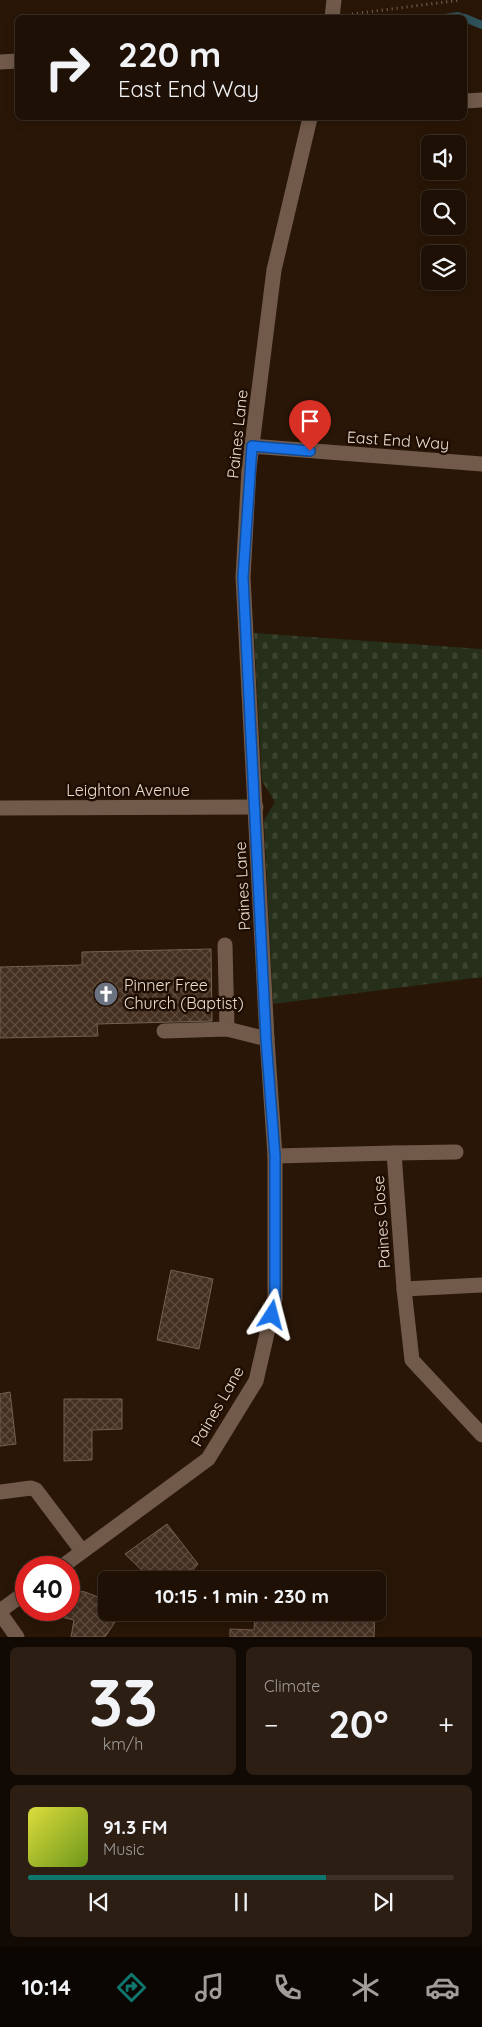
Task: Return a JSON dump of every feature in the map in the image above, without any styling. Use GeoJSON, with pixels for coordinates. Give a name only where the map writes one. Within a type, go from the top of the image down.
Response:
{"type":"FeatureCollection","features":[{"type":"Feature","properties":{"kind":"street"},"geometry":{"type":"LineString","coordinates":[[332,15],[334,0]]}},
{"type":"Feature","properties":{"kind":"street"},"geometry":{"type":"LineString","coordinates":[[0,62],[15,61]]}},
{"type":"Feature","properties":{"kind":"street"},"geometry":{"type":"LineString","coordinates":[[467,102],[482,100]]}},
{"type":"Feature","properties":{"kind":"street","name":"Paines Lane"},"geometry":{"type":"LineString","coordinates":[[76,1556],[208,1459],[256,1381],[275,1299],[275,1156],[266,1039],[256,807],[243,577],[252,446],[274,270],[310,120]]}},
{"type":"Feature","properties":{"kind":"street","name":"East End Way"},"geometry":{"type":"LineString","coordinates":[[252,446],[482,464]]}},
{"type":"Feature","properties":{"kind":"street","name":"Leighton Avenue"},"geometry":{"type":"LineString","coordinates":[[0,808],[256,807]]}},
{"type":"Feature","properties":{"kind":"street"},"geometry":{"type":"LineString","coordinates":[[225,945],[227,1029]]}},
{"type":"Feature","properties":{"kind":"street"},"geometry":{"type":"LineString","coordinates":[[164,1031],[227,1029],[266,1039]]}},
{"type":"Feature","properties":{"kind":"street","name":"Paines Close"},"geometry":{"type":"LineString","coordinates":[[275,1156],[456,1152]]}},
{"type":"Feature","properties":{"kind":"street","name":"Paines Close"},"geometry":{"type":"LineString","coordinates":[[394,1153],[404,1289],[412,1360],[482,1435]]}},
{"type":"Feature","properties":{"kind":"street","name":"Paines Close"},"geometry":{"type":"LineString","coordinates":[[404,1289],[482,1285]]}},
{"type":"Feature","properties":{"kind":"street"},"geometry":{"type":"LineString","coordinates":[[0,1492],[31,1488],[36,1490],[82,1551]]}},
{"type":"Feature","properties":{"kind":"street"},"geometry":{"type":"LineString","coordinates":[[15,1600],[0,1612],[17,1637]]}},
{"type":"Feature","properties":{"kind":"path"},"geometry":{"type":"LineString","coordinates":[[347,15],[461,0]]}},
{"type":"Feature","properties":{"kind":"green space"},"geometry":{"type":"Polygon","coordinates":[[[254,633],[482,649],[482,977],[273,1004],[264,820],[275,802],[262,781],[254,633]]]}},
{"type":"Feature","properties":{"kind":"building","name":"Pinner Free Church (Baptist)"},"geometry":{"type":"Polygon","coordinates":[[[211,949],[212,1021],[97,1024],[98,1036],[0,1038],[0,967],[82,965],[82,952],[211,949]]]}},
{"type":"Feature","properties":{"kind":"building"},"geometry":{"type":"Polygon","coordinates":[[[171,1270],[213,1279],[199,1349],[157,1340],[171,1270]]]}},
{"type":"Feature","properties":{"kind":"building"},"geometry":{"type":"Polygon","coordinates":[[[10,1392],[16,1444],[0,1446],[0,1394],[10,1392]]]}},
{"type":"Feature","properties":{"kind":"building"},"geometry":{"type":"Polygon","coordinates":[[[64,1399],[122,1399],[122,1429],[92,1430],[92,1460],[64,1461],[64,1399]]]}},
{"type":"Feature","properties":{"kind":"building"},"geometry":{"type":"Polygon","coordinates":[[[167,1524],[198,1564],[192,1571],[143,1571],[125,1554],[167,1524]]]}},
{"type":"Feature","properties":{"kind":"building"},"geometry":{"type":"Polygon","coordinates":[[[80,1591],[98,1597],[98,1621],[116,1621],[105,1637],[71,1637],[74,1621],[80,1621],[80,1591]]]}},
{"type":"Feature","properties":{"kind":"building"},"geometry":{"type":"Polygon","coordinates":[[[254,1621],[375,1621],[374,1637],[230,1637],[230,1629],[254,1630],[254,1621]]]}},
{"type":"Feature","properties":{"kind":"waterway"},"geometry":{"type":"LineString","coordinates":[[467,19],[482,25]]}},
{"type":"Feature","properties":{"kind":"place","name":"Pinner Free Church (Baptist)"},"geometry":{"type":"Point","coordinates":[106,994]}},
{"type":"Feature","properties":{"kind":"route"},"geometry":{"type":"LineString","coordinates":[[272,1315],[275,1299],[275,1156],[266,1039],[256,807],[243,577],[252,446],[310,451]]}}]}
